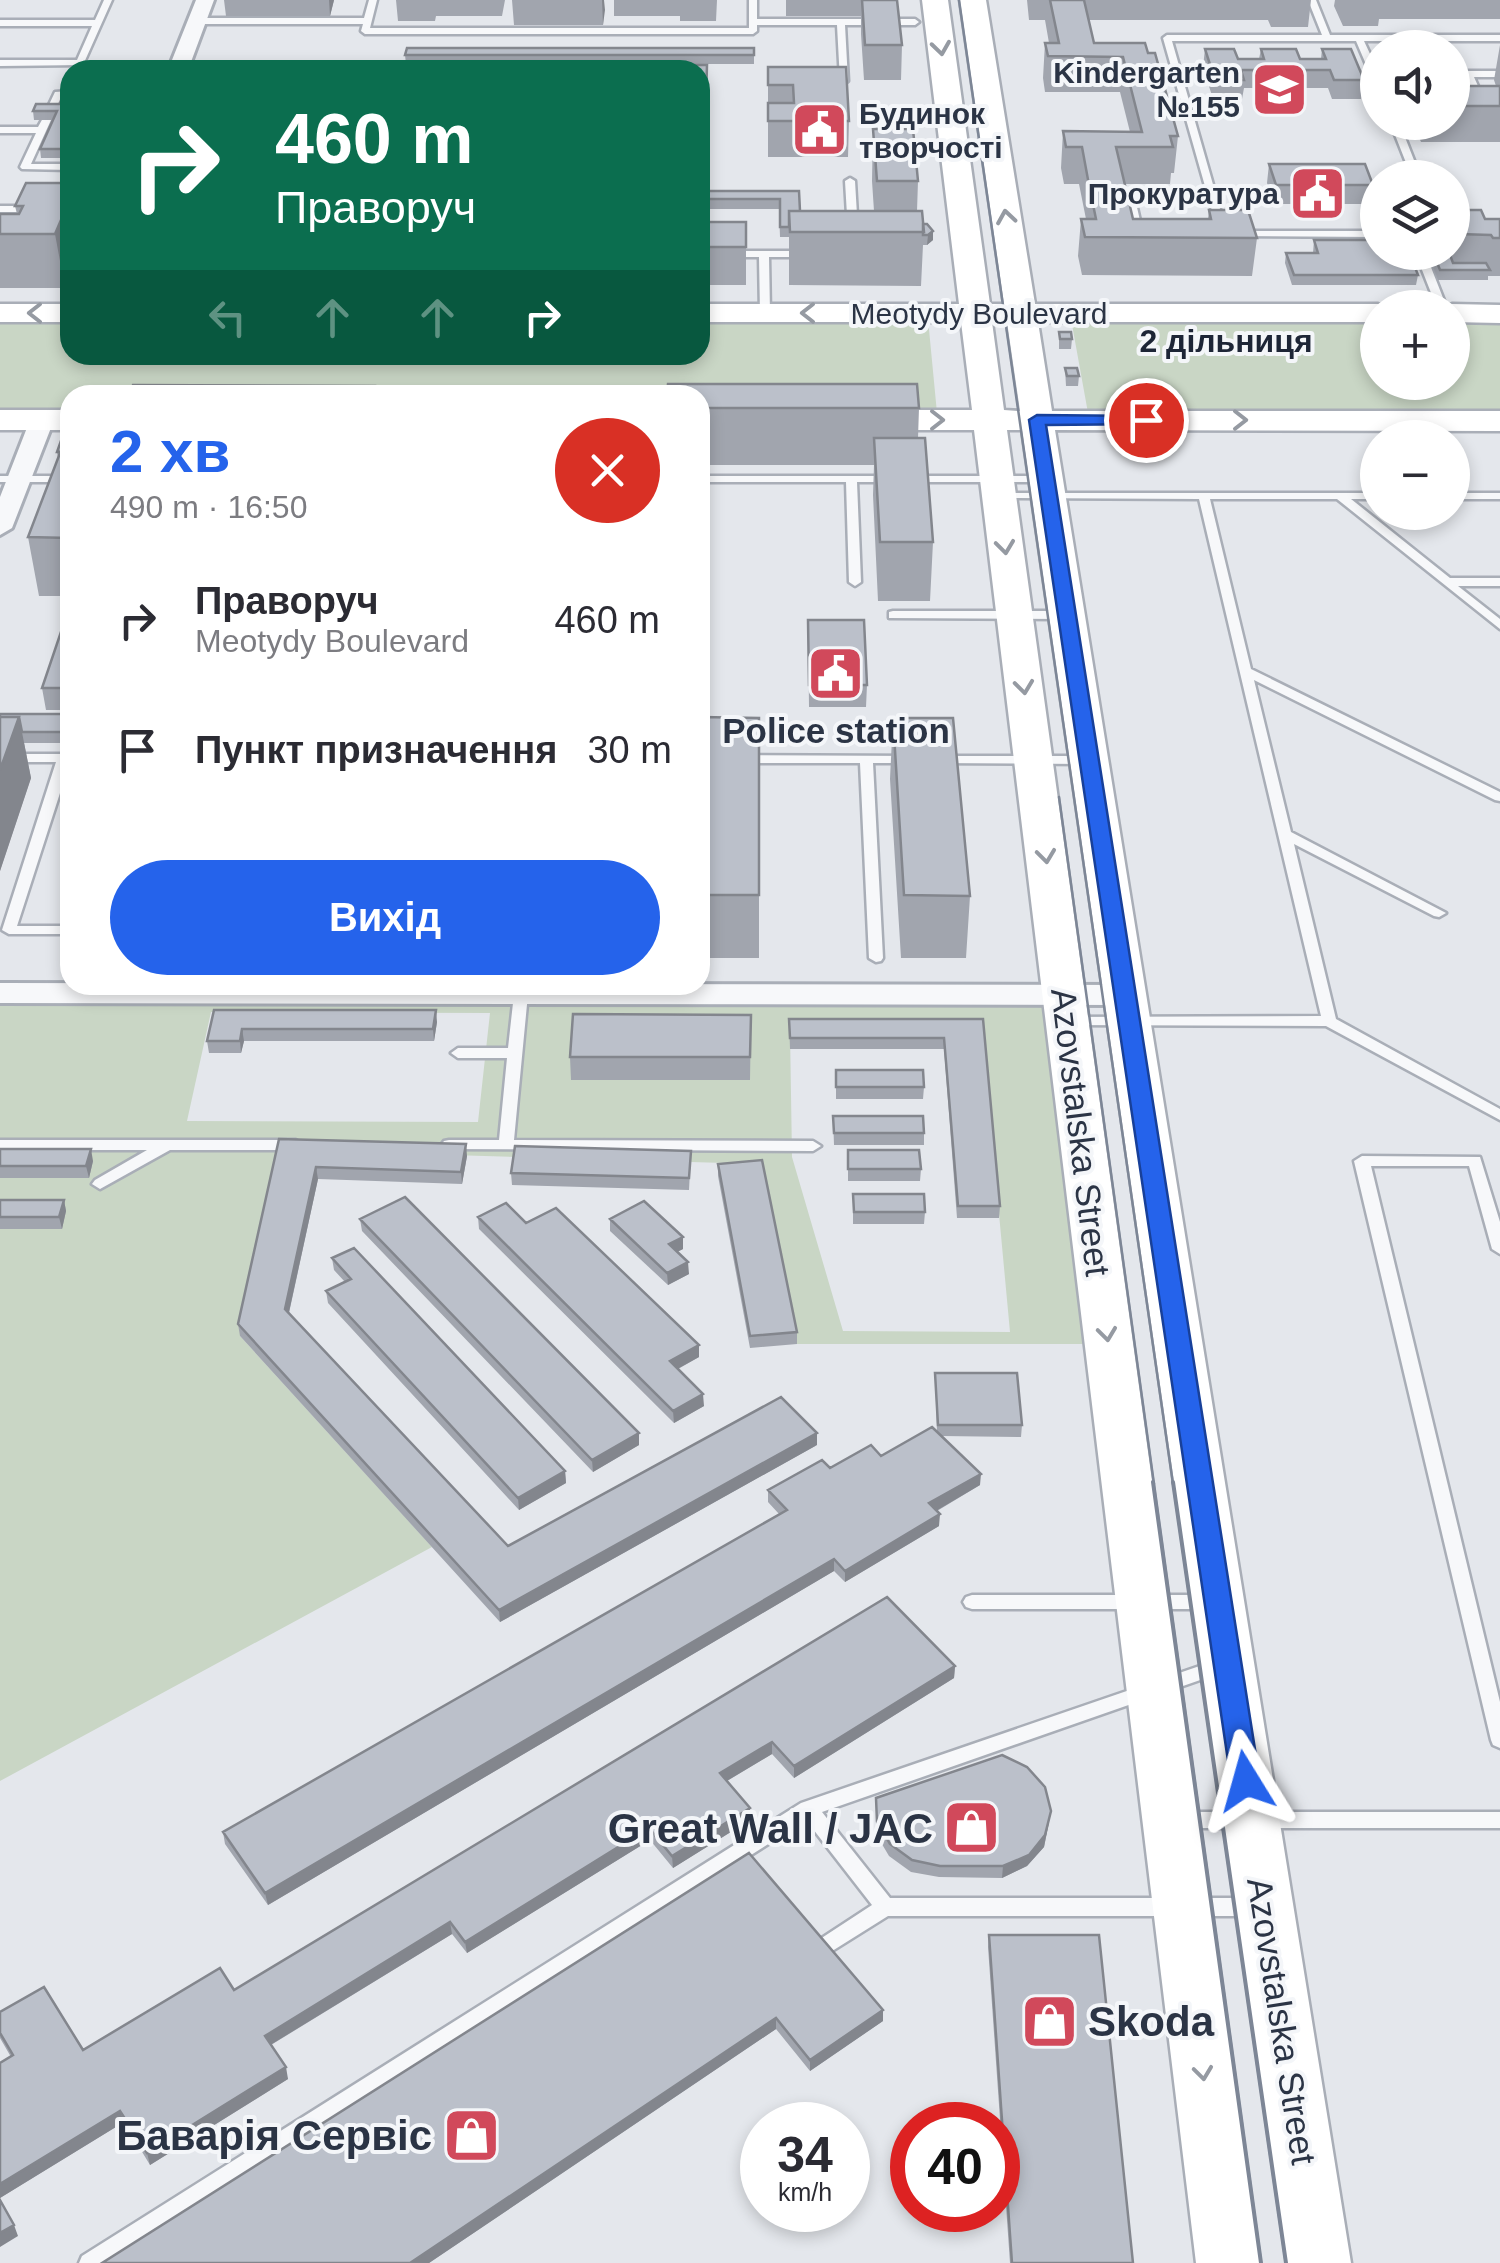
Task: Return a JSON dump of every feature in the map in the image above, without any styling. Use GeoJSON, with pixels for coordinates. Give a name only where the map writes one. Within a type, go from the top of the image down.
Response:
{"type":"FeatureCollection","features":[{"type":"Feature","properties":{"kind":"street"},"geometry":{"type":"LineString","coordinates":[[182,60],[205,0]]}},
{"type":"Feature","properties":{"kind":"street","name":"Azovstalska Street"},"geometry":{"type":"LineString","coordinates":[[972,0],[1320,2263]]}},
{"type":"Feature","properties":{"kind":"street","name":"Azovstalska Street"},"geometry":{"type":"LineString","coordinates":[[925,11],[975,313],[1228,2263]]}},
{"type":"Feature","properties":{"kind":"street"},"geometry":{"type":"LineString","coordinates":[[0,313],[60,313]]}},
{"type":"Feature","properties":{"kind":"street","name":"Meotydy Boulevard"},"geometry":{"type":"LineString","coordinates":[[710,313],[1360,314]]}},
{"type":"Feature","properties":{"kind":"street"},"geometry":{"type":"LineString","coordinates":[[1470,314],[1500,314]]}},
{"type":"Feature","properties":{"kind":"street"},"geometry":{"type":"LineString","coordinates":[[0,420],[56,420]]}},
{"type":"Feature","properties":{"kind":"street"},"geometry":{"type":"LineString","coordinates":[[0,528],[10,479],[56,420]]}},
{"type":"Feature","properties":{"kind":"street"},"geometry":{"type":"LineString","coordinates":[[830,420],[1500,420]]}},
{"type":"Feature","properties":{"kind":"street"},"geometry":{"type":"LineString","coordinates":[[0,993],[60,993]]}},
{"type":"Feature","properties":{"kind":"street"},"geometry":{"type":"LineString","coordinates":[[560,995],[1127,1008]]}},
{"type":"Feature","properties":{"kind":"lane"},"geometry":{"type":"LineString","coordinates":[[81,60],[108,0]]}},
{"type":"Feature","properties":{"kind":"lane"},"geometry":{"type":"LineString","coordinates":[[373,0],[365,31],[753,31],[753,0]]}},
{"type":"Feature","properties":{"kind":"lane"},"geometry":{"type":"LineString","coordinates":[[1312,0],[1327,38]]}},
{"type":"Feature","properties":{"kind":"lane"},"geometry":{"type":"LineString","coordinates":[[754,22],[840,22],[925,11]]}},
{"type":"Feature","properties":{"kind":"lane"},"geometry":{"type":"LineString","coordinates":[[197,21],[368,21]]}},
{"type":"Feature","properties":{"kind":"lane"},"geometry":{"type":"LineString","coordinates":[[840,22],[844,80]]}},
{"type":"Feature","properties":{"kind":"lane"},"geometry":{"type":"LineString","coordinates":[[0,23],[98,23]]}},
{"type":"Feature","properties":{"kind":"lane"},"geometry":{"type":"LineString","coordinates":[[1218,231],[1167,38],[1500,38]]}},
{"type":"Feature","properties":{"kind":"lane"},"geometry":{"type":"LineString","coordinates":[[0,63],[60,63]]}},
{"type":"Feature","properties":{"kind":"lane"},"geometry":{"type":"LineString","coordinates":[[1470,74],[1500,74]]}},
{"type":"Feature","properties":{"kind":"lane"},"geometry":{"type":"LineString","coordinates":[[1470,78],[1486,113],[1470,113]]}},
{"type":"Feature","properties":{"kind":"lane"},"geometry":{"type":"LineString","coordinates":[[60,94],[25,167],[60,167]]}},
{"type":"Feature","properties":{"kind":"lane"},"geometry":{"type":"LineString","coordinates":[[0,130],[46,121]]}},
{"type":"Feature","properties":{"kind":"lane"},"geometry":{"type":"LineString","coordinates":[[850,181],[855,254]]}},
{"type":"Feature","properties":{"kind":"lane"},"geometry":{"type":"LineString","coordinates":[[1131,203],[1140,242],[1156,242]]}},
{"type":"Feature","properties":{"kind":"lane"},"geometry":{"type":"LineString","coordinates":[[0,208],[20,214],[60,209]]}},
{"type":"Feature","properties":{"kind":"lane"},"geometry":{"type":"LineString","coordinates":[[1135,222],[1152,222]]}},
{"type":"Feature","properties":{"kind":"lane"},"geometry":{"type":"LineString","coordinates":[[1202,222],[1218,231],[1360,234]]}},
{"type":"Feature","properties":{"kind":"lane"},"geometry":{"type":"LineString","coordinates":[[710,254],[818,254]]}},
{"type":"Feature","properties":{"kind":"lane"},"geometry":{"type":"LineString","coordinates":[[764,254],[764,313]]}},
{"type":"Feature","properties":{"kind":"lane"},"geometry":{"type":"LineString","coordinates":[[10,479],[60,479]]}},
{"type":"Feature","properties":{"kind":"lane"},"geometry":{"type":"LineString","coordinates":[[710,479],[851,479],[1204,496],[1360,496]]}},
{"type":"Feature","properties":{"kind":"lane"},"geometry":{"type":"LineString","coordinates":[[851,479],[855,582]]}},
{"type":"Feature","properties":{"kind":"lane"},"geometry":{"type":"LineString","coordinates":[[1204,496],[1329,1021]]}},
{"type":"Feature","properties":{"kind":"lane"},"geometry":{"type":"LineString","coordinates":[[1340,496],[1500,624]]}},
{"type":"Feature","properties":{"kind":"lane"},"geometry":{"type":"LineString","coordinates":[[1470,496],[1500,496]]}},
{"type":"Feature","properties":{"kind":"lane"},"geometry":{"type":"LineString","coordinates":[[1447,582],[1500,582]]}},
{"type":"Feature","properties":{"kind":"lane"},"geometry":{"type":"LineString","coordinates":[[893,615],[1067,615]]}},
{"type":"Feature","properties":{"kind":"lane"},"geometry":{"type":"LineString","coordinates":[[1245,671],[1500,797]]}},
{"type":"Feature","properties":{"kind":"lane"},"geometry":{"type":"LineString","coordinates":[[0,758],[60,758]]}},
{"type":"Feature","properties":{"kind":"lane"},"geometry":{"type":"LineString","coordinates":[[710,759],[1089,760]]}},
{"type":"Feature","properties":{"kind":"lane"},"geometry":{"type":"LineString","coordinates":[[866,759],[876,958]]}},
{"type":"Feature","properties":{"kind":"lane"},"geometry":{"type":"LineString","coordinates":[[60,779],[9,930],[60,930]]}},
{"type":"Feature","properties":{"kind":"lane"},"geometry":{"type":"LineString","coordinates":[[1284,834],[1438,913]]}},
{"type":"Feature","properties":{"kind":"lane"},"geometry":{"type":"LineString","coordinates":[[506,1145],[521,995]]}},
{"type":"Feature","properties":{"kind":"lane"},"geometry":{"type":"LineString","coordinates":[[1127,1008],[1329,1021],[1500,1115]]}},
{"type":"Feature","properties":{"kind":"lane"},"geometry":{"type":"LineString","coordinates":[[458,1053],[516,1053]]}},
{"type":"Feature","properties":{"kind":"lane"},"geometry":{"type":"LineString","coordinates":[[0,1144],[321,1145]]}},
{"type":"Feature","properties":{"kind":"lane"},"geometry":{"type":"LineString","coordinates":[[100,1184],[168,1145]]}},
{"type":"Feature","properties":{"kind":"lane"},"geometry":{"type":"LineString","coordinates":[[436,1145],[813,1146]]}},
{"type":"Feature","properties":{"kind":"lane"},"geometry":{"type":"LineString","coordinates":[[1500,1250],[1475,1161],[1362,1161],[1500,1740]]}},
{"type":"Feature","properties":{"kind":"lane"},"geometry":{"type":"LineString","coordinates":[[972,1602],[1218,1602]]}},
{"type":"Feature","properties":{"kind":"lane"},"geometry":{"type":"LineString","coordinates":[[90,2263],[808,1808],[1228,1663]]}},
{"type":"Feature","properties":{"kind":"lane"},"geometry":{"type":"LineString","coordinates":[[808,1808],[885,1907]]}},
{"type":"Feature","properties":{"kind":"lane"},"geometry":{"type":"LineString","coordinates":[[1170,1820],[1500,1820]]}},
{"type":"Feature","properties":{"kind":"lane"},"geometry":{"type":"LineString","coordinates":[[822,1949],[885,1907],[1265,1907]]}},
{"type":"Feature","properties":{"kind":"green space"},"geometry":{"type":"Polygon","coordinates":[[[0,319],[60,319],[60,365],[710,365],[710,319],[928,319],[937,413],[710,396],[710,385],[60,385],[60,413],[0,413],[0,319]]]}},
{"type":"Feature","properties":{"kind":"green space"},"geometry":{"type":"Polygon","coordinates":[[[1071,319],[1360,320],[1360,400],[1470,400],[1470,320],[1500,320],[1500,414],[1088,413],[1071,319]]]}},
{"type":"Feature","properties":{"kind":"green space"},"geometry":{"type":"Polygon","coordinates":[[[0,1005],[1045,1006],[1087,1344],[797,1344],[760,1164],[281,1150],[240,1336],[432,1547],[0,1781],[0,1005]],[[211,1012],[187,1121],[478,1122],[490,1013],[211,1012]],[[790,1031],[792,1157],[843,1331],[1010,1332],[982,1031],[790,1031]]]}},
{"type":"Feature","properties":{"kind":"building"},"geometry":{"type":"Polygon","coordinates":[[[862,0],[897,0],[902,45],[865,45],[862,0]]]}},
{"type":"Feature","properties":{"kind":"building"},"geometry":{"type":"Polygon","coordinates":[[[1050,0],[1084,0],[1094,43],[1145,43],[1148,53],[1155,53],[1178,136],[1170,136],[1173,147],[1116,147],[1133,219],[1211,219],[1209,210],[1248,210],[1257,238],[1085,237],[1081,219],[1096,219],[1082,147],[1066,147],[1063,131],[1142,132],[1123,57],[1048,56],[1045,43],[1059,43],[1050,0]]]}},
{"type":"Feature","properties":{"kind":"building"},"geometry":{"type":"Polygon","coordinates":[[[407,48],[754,48],[754,55],[405,55],[407,48]]]}},
{"type":"Feature","properties":{"kind":"building"},"geometry":{"type":"Polygon","coordinates":[[[1205,49],[1234,49],[1238,59],[1264,59],[1261,49],[1296,49],[1300,59],[1326,59],[1322,49],[1351,49],[1360,70],[1360,80],[1334,80],[1330,70],[1241,70],[1244,80],[1215,80],[1205,49]]]}},
{"type":"Feature","properties":{"kind":"building"},"geometry":{"type":"Polygon","coordinates":[[[768,67],[846,67],[849,121],[768,121],[768,103],[794,103],[793,85],[768,85],[768,67]]]}},
{"type":"Feature","properties":{"kind":"building"},"geometry":{"type":"Polygon","coordinates":[[[1470,86],[1500,86],[1500,106],[1470,106],[1470,86]]]}},
{"type":"Feature","properties":{"kind":"building"},"geometry":{"type":"Polygon","coordinates":[[[36,104],[60,104],[60,149],[40,149],[57,111],[33,111],[36,104]]]}},
{"type":"Feature","properties":{"kind":"building"},"geometry":{"type":"Polygon","coordinates":[[[873,129],[913,129],[918,181],[877,181],[873,129]]]}},
{"type":"Feature","properties":{"kind":"building"},"geometry":{"type":"Polygon","coordinates":[[[1269,164],[1360,164],[1360,185],[1276,185],[1269,164]]]}},
{"type":"Feature","properties":{"kind":"building"},"geometry":{"type":"Polygon","coordinates":[[[26,183],[60,183],[60,222],[55,234],[0,234],[0,214],[19,214],[23,206],[15,206],[26,183]]]}},
{"type":"Feature","properties":{"kind":"building"},"geometry":{"type":"Polygon","coordinates":[[[710,191],[799,191],[800,211],[789,211],[789,227],[780,227],[780,199],[710,199],[710,191]]]}},
{"type":"Feature","properties":{"kind":"building"},"geometry":{"type":"Polygon","coordinates":[[[1470,210],[1481,210],[1485,219],[1500,219],[1500,238],[1470,234],[1470,210]]]}},
{"type":"Feature","properties":{"kind":"building"},"geometry":{"type":"Polygon","coordinates":[[[789,211],[922,211],[924,232],[790,232],[789,211]]]}},
{"type":"Feature","properties":{"kind":"building"},"geometry":{"type":"Polygon","coordinates":[[[710,222],[746,222],[746,247],[710,247],[710,222]]]}},
{"type":"Feature","properties":{"kind":"building"},"geometry":{"type":"Polygon","coordinates":[[[923,224],[927,224],[933,231],[923,235],[923,224]]]}},
{"type":"Feature","properties":{"kind":"building"},"geometry":{"type":"Polygon","coordinates":[[[1314,240],[1360,240],[1360,270],[1416,270],[1418,275],[1294,275],[1286,253],[1318,253],[1314,240]]]}},
{"type":"Feature","properties":{"kind":"building"},"geometry":{"type":"Polygon","coordinates":[[[1470,263],[1486,263],[1490,270],[1470,270],[1470,263]]]}},
{"type":"Feature","properties":{"kind":"building"},"geometry":{"type":"Polygon","coordinates":[[[1059,332],[1071,332],[1072,339],[1060,339],[1059,332]]]}},
{"type":"Feature","properties":{"kind":"building"},"geometry":{"type":"Polygon","coordinates":[[[1065,368],[1077,368],[1079,376],[1067,376],[1065,368]]]}},
{"type":"Feature","properties":{"kind":"building"},"geometry":{"type":"Polygon","coordinates":[[[917,384],[919,408],[710,408],[710,385],[668,385],[917,384]]]}},
{"type":"Feature","properties":{"kind":"building"},"geometry":{"type":"Polygon","coordinates":[[[874,438],[925,438],[933,542],[880,542],[874,438]]]}},
{"type":"Feature","properties":{"kind":"building"},"geometry":{"type":"Polygon","coordinates":[[[60,453],[60,538],[28,537],[60,453]]]}},
{"type":"Feature","properties":{"kind":"building"},"geometry":{"type":"Polygon","coordinates":[[[808,620],[864,620],[867,685],[809,685],[808,620]]]}},
{"type":"Feature","properties":{"kind":"building"},"geometry":{"type":"Polygon","coordinates":[[[60,635],[60,688],[42,688],[60,635]]]}},
{"type":"Feature","properties":{"kind":"building"},"geometry":{"type":"Polygon","coordinates":[[[60,714],[60,732],[22,732],[19,717],[0,717],[60,714]]]}},
{"type":"Feature","properties":{"kind":"building"},"geometry":{"type":"Polygon","coordinates":[[[0,717],[19,717],[0,770],[0,717]]]}},
{"type":"Feature","properties":{"kind":"building"},"geometry":{"type":"Polygon","coordinates":[[[710,717],[759,718],[759,895],[710,895],[710,717]]]}},
{"type":"Feature","properties":{"kind":"building"},"geometry":{"type":"Polygon","coordinates":[[[893,718],[953,718],[970,896],[904,895],[893,718]]]}},
{"type":"Feature","properties":{"kind":"building"},"geometry":{"type":"Polygon","coordinates":[[[214,1010],[436,1010],[433,1029],[242,1029],[240,1041],[207,1041],[214,1010]]]}},
{"type":"Feature","properties":{"kind":"building"},"geometry":{"type":"Polygon","coordinates":[[[573,1014],[751,1015],[750,1057],[570,1057],[573,1014]]]}},
{"type":"Feature","properties":{"kind":"building"},"geometry":{"type":"Polygon","coordinates":[[[789,1019],[983,1019],[1000,1206],[958,1206],[944,1038],[790,1038],[789,1019]]]}},
{"type":"Feature","properties":{"kind":"building"},"geometry":{"type":"Polygon","coordinates":[[[836,1070],[923,1070],[924,1087],[836,1087],[836,1070]]]}},
{"type":"Feature","properties":{"kind":"building"},"geometry":{"type":"Polygon","coordinates":[[[833,1116],[923,1116],[924,1133],[834,1133],[833,1116]]]}},
{"type":"Feature","properties":{"kind":"building"},"geometry":{"type":"Polygon","coordinates":[[[279,1139],[466,1144],[461,1172],[316,1167],[285,1309],[508,1546],[781,1397],[817,1433],[499,1610],[238,1324],[279,1139]]]}},
{"type":"Feature","properties":{"kind":"building"},"geometry":{"type":"Polygon","coordinates":[[[515,1146],[691,1151],[689,1178],[511,1173],[515,1146]]]}},
{"type":"Feature","properties":{"kind":"building"},"geometry":{"type":"Polygon","coordinates":[[[0,1149],[91,1149],[86,1166],[0,1166],[0,1149]]]}},
{"type":"Feature","properties":{"kind":"building"},"geometry":{"type":"Polygon","coordinates":[[[848,1150],[919,1150],[921,1169],[848,1169],[848,1150]]]}},
{"type":"Feature","properties":{"kind":"building"},"geometry":{"type":"Polygon","coordinates":[[[762,1160],[797,1332],[750,1336],[718,1164],[762,1160]]]}},
{"type":"Feature","properties":{"kind":"building"},"geometry":{"type":"Polygon","coordinates":[[[853,1194],[924,1194],[925,1212],[854,1212],[853,1194]]]}},
{"type":"Feature","properties":{"kind":"building"},"geometry":{"type":"Polygon","coordinates":[[[405,1197],[639,1433],[592,1460],[360,1219],[405,1197]]]}},
{"type":"Feature","properties":{"kind":"building"},"geometry":{"type":"Polygon","coordinates":[[[0,1200],[64,1200],[59,1217],[0,1217],[0,1200]]]}},
{"type":"Feature","properties":{"kind":"building"},"geometry":{"type":"Polygon","coordinates":[[[644,1201],[683,1237],[669,1244],[688,1262],[667,1273],[610,1219],[644,1201]]]}},
{"type":"Feature","properties":{"kind":"building"},"geometry":{"type":"Polygon","coordinates":[[[506,1203],[526,1223],[556,1208],[699,1345],[670,1361],[703,1394],[673,1411],[478,1217],[506,1203]]]}},
{"type":"Feature","properties":{"kind":"building"},"geometry":{"type":"Polygon","coordinates":[[[354,1248],[565,1471],[518,1498],[326,1291],[351,1279],[332,1258],[354,1248]]]}},
{"type":"Feature","properties":{"kind":"building"},"geometry":{"type":"Polygon","coordinates":[[[935,1373],[1017,1373],[1022,1425],[938,1425],[935,1373]]]}},
{"type":"Feature","properties":{"kind":"building"},"geometry":{"type":"Polygon","coordinates":[[[932,1427],[981,1474],[929,1503],[940,1514],[845,1571],[834,1559],[265,1893],[223,1832],[787,1510],[768,1490],[822,1460],[830,1468],[871,1445],[881,1456],[932,1427]]]}},
{"type":"Feature","properties":{"kind":"building"},"geometry":{"type":"Polygon","coordinates":[[[887,1597],[955,1666],[794,1766],[772,1742],[720,1773],[750,1808],[672,1856],[649,1828],[465,1942],[450,1922],[265,2036],[286,2067],[147,2153],[120,2111],[0,2184],[0,2063],[13,2055],[0,2033],[0,2012],[44,1987],[83,2050],[220,1968],[234,1990],[887,1597]]]}},
{"type":"Feature","properties":{"kind":"building"},"geometry":{"type":"Polygon","coordinates":[[[1002,1755],[1027,1767],[1045,1787],[1051,1811],[1045,1835],[1029,1855],[1003,1866],[940,1866],[912,1860],[890,1844],[877,1822],[876,1798],[1002,1755]]]}},
{"type":"Feature","properties":{"kind":"building"},"geometry":{"type":"Polygon","coordinates":[[[749,1853],[883,2010],[810,2060],[776,2018],[410,2263],[102,2263],[749,1853]]]}},
{"type":"Feature","properties":{"kind":"building"},"geometry":{"type":"Polygon","coordinates":[[[989,1935],[1099,1935],[1133,2263],[1012,2263],[1010,2232],[1020,2232],[1020,2102],[1001,2102],[989,1935]]]}},
{"type":"Feature","properties":{"kind":"building"},"geometry":{"type":"Polygon","coordinates":[[[0,2200],[14,2225],[0,2233],[0,2200]]]}},
{"type":"Feature","properties":{"kind":"tram line"},"geometry":{"type":"LineString","coordinates":[[959,0],[1173,1484]]}},
{"type":"Feature","properties":{"kind":"tram line"},"geometry":{"type":"LineString","coordinates":[[1059,797],[1154,1484]]}},
{"type":"Feature","properties":{"kind":"tram line"},"geometry":{"type":"LineString","coordinates":[[1153,1482],[1261,2263]]}},
{"type":"Feature","properties":{"kind":"tram line"},"geometry":{"type":"LineString","coordinates":[[1173,1482],[1286,2263]]}},
{"type":"Feature","properties":{"kind":"place","name":"Kindergarten №155"},"geometry":{"type":"Point","coordinates":[1279,89]}},
{"type":"Feature","properties":{"kind":"place","name":"Будинок творчості"},"geometry":{"type":"Point","coordinates":[820,130]}},
{"type":"Feature","properties":{"kind":"place","name":"Прокуратура"},"geometry":{"type":"Point","coordinates":[1318,193]}},
{"type":"Feature","properties":{"kind":"place","name":"Police station"},"geometry":{"type":"Point","coordinates":[836,674]}},
{"type":"Feature","properties":{"kind":"place","name":"Great Wall / JAC"},"geometry":{"type":"Point","coordinates":[972,1828]}},
{"type":"Feature","properties":{"kind":"place","name":"Skoda"},"geometry":{"type":"Point","coordinates":[1049,2021]}},
{"type":"Feature","properties":{"kind":"place","name":"Баварія Сервіс"},"geometry":{"type":"Point","coordinates":[471,2135]}},
{"type":"Feature","properties":{"kind":"district","name":"2 дільниця"},"geometry":{"type":"Point","coordinates":[1226,341]}},
{"type":"Feature","properties":{"kind":"route"},"geometry":{"type":"LineString","coordinates":[[1146,420],[1037,420],[1246,1781]]}}]}
